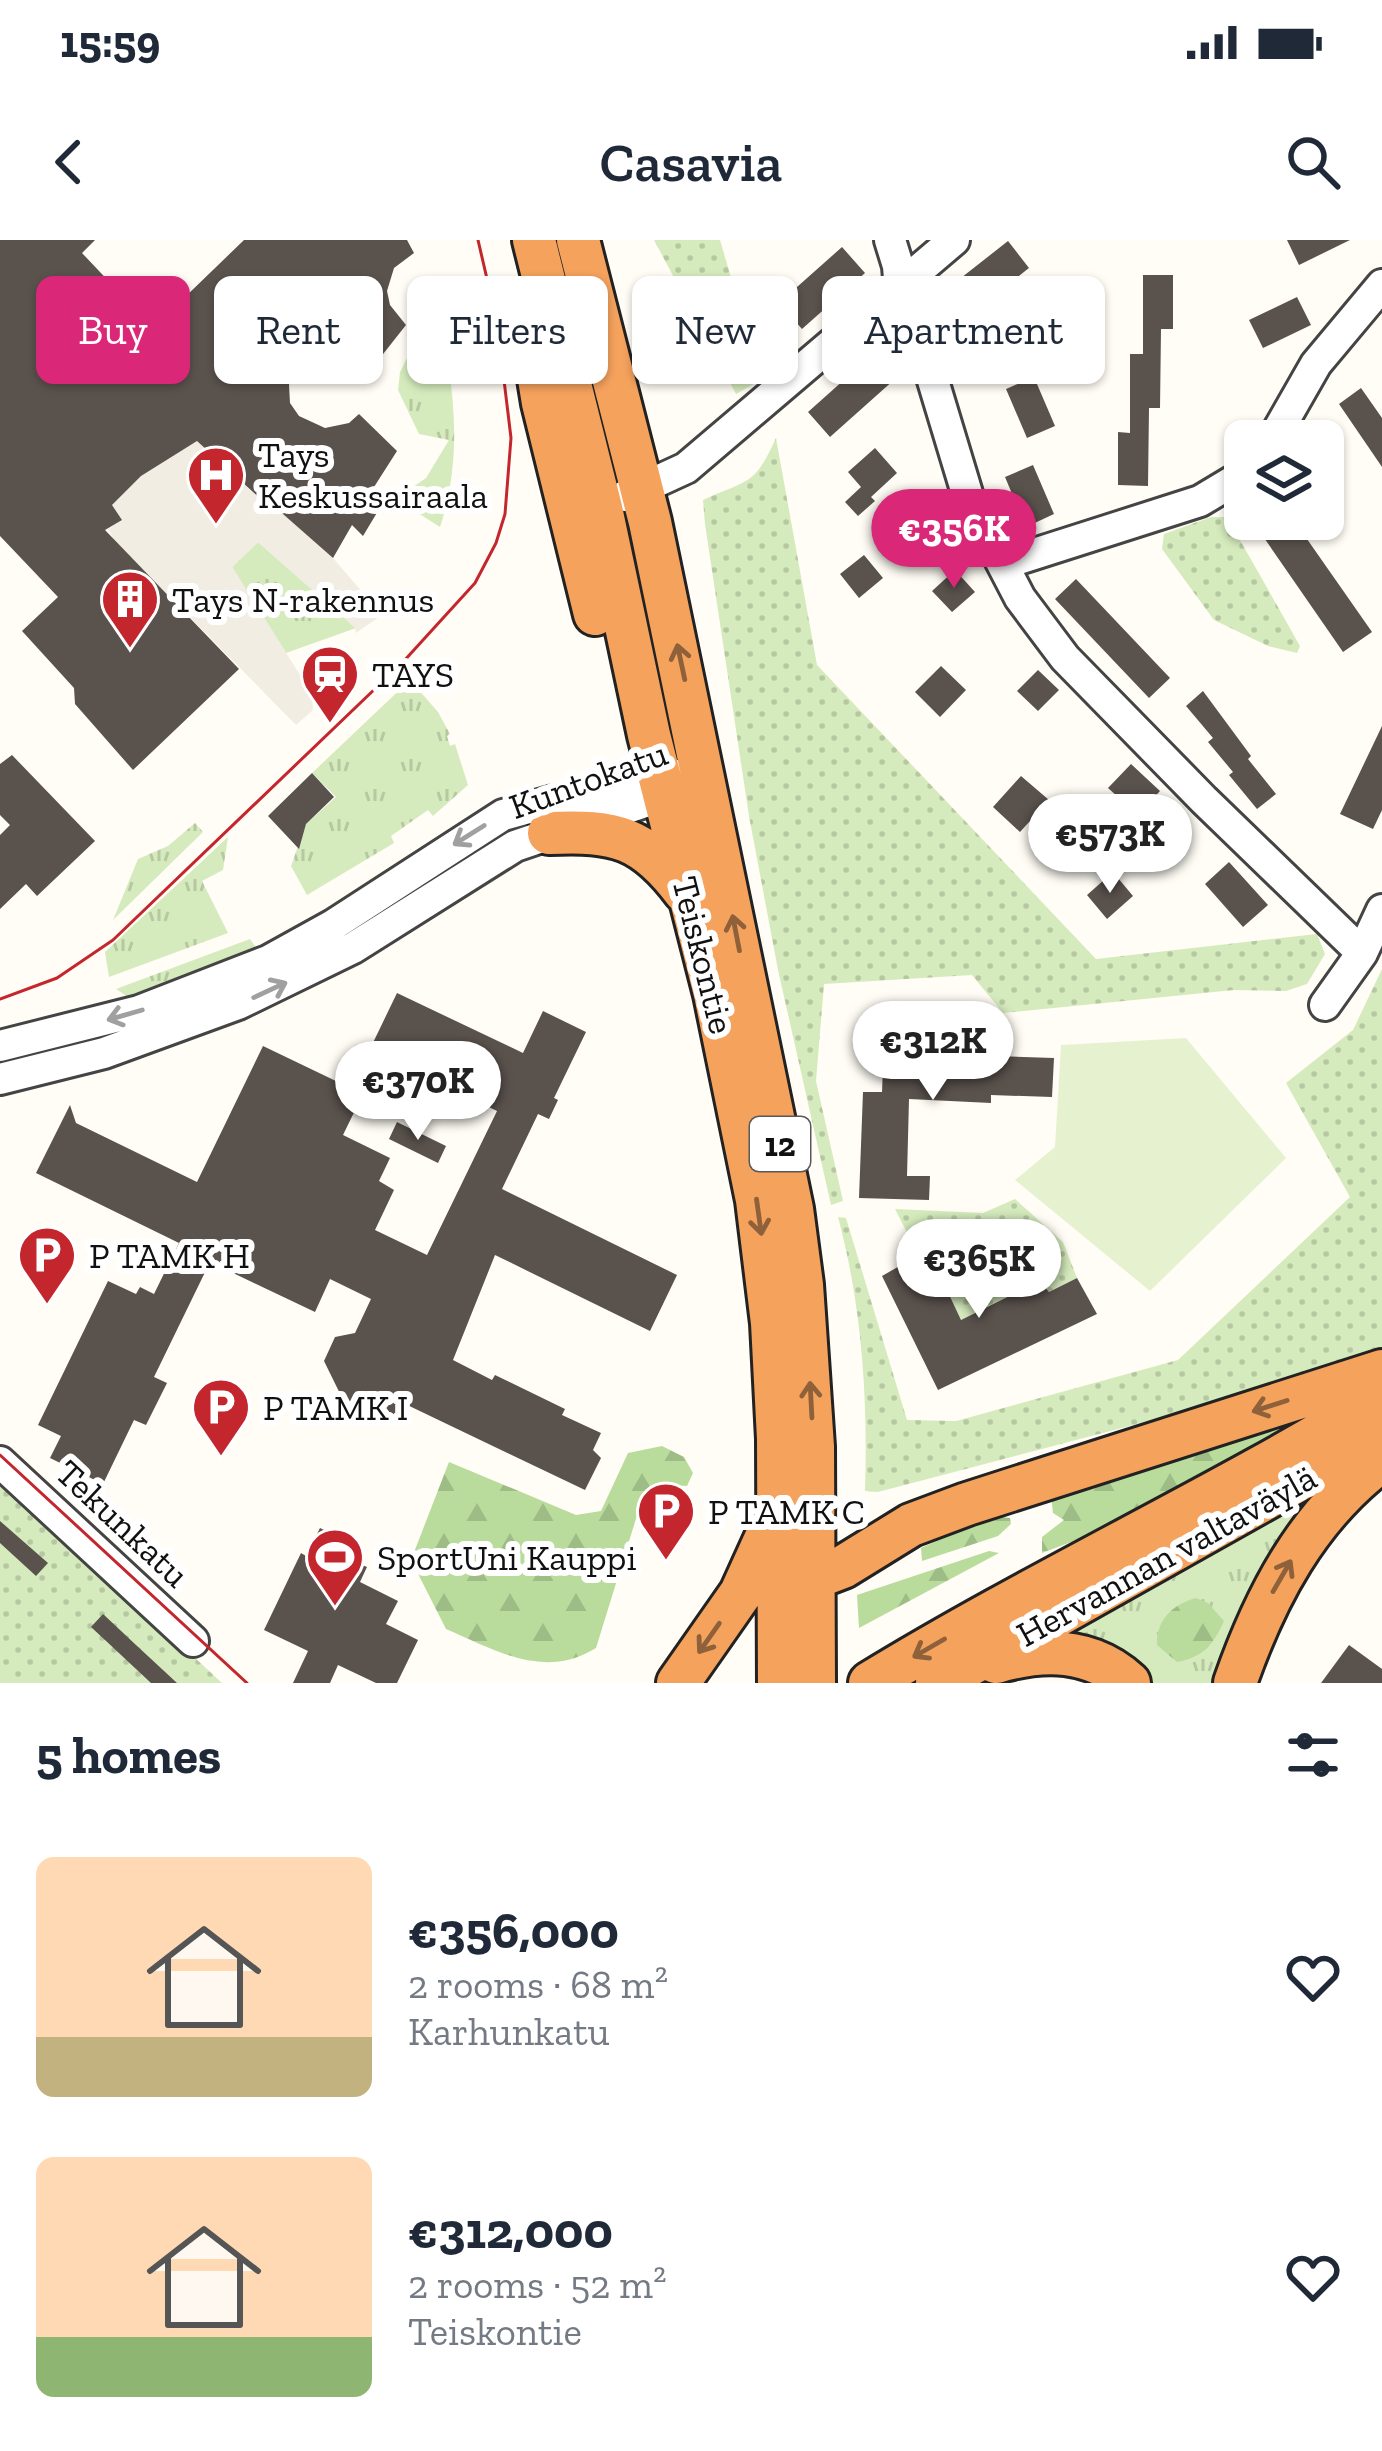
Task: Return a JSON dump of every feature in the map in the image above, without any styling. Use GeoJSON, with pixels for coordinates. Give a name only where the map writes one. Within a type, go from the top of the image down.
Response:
{"type":"FeatureCollection","features":[{"type":"Feature","properties":{"kind":"highway","name":"12"},"geometry":{"type":"LineString","coordinates":[[514,240],[543,403],[587,517]]}},
{"type":"Feature","properties":{"kind":"highway","name":"Teiskontie"},"geometry":{"type":"LineString","coordinates":[[534,240],[587,517],[643,707],[724,1034],[757,1199],[772,1324],[778,1439],[795,1517]]}},
{"type":"Feature","properties":{"kind":"highway","name":"Teiskontie"},"geometry":{"type":"LineString","coordinates":[[578,240],[642,487],[792,1209],[809,1368],[795,1517],[777,1588],[799,1661]]}},
{"type":"Feature","properties":{"kind":"highway"},"geometry":{"type":"LineString","coordinates":[[549,833],[599,833],[633,842],[652,853],[689,898]]}},
{"type":"Feature","properties":{"kind":"highway"},"geometry":{"type":"LineString","coordinates":[[777,1588],[855,1560],[911,1525],[1382,1371]]}},
{"type":"Feature","properties":{"kind":"highway","name":"Hervannan valtaväylä"},"geometry":{"type":"LineString","coordinates":[[870,1683],[1382,1397]]}},
{"type":"Feature","properties":{"kind":"highway","name":"Hervannan valtaväylä"},"geometry":{"type":"LineString","coordinates":[[943,1679],[1382,1433]]}},
{"type":"Feature","properties":{"kind":"highway"},"geometry":{"type":"LineString","coordinates":[[1235,1683],[1267,1601],[1304,1540],[1334,1504],[1382,1460]]}},
{"type":"Feature","properties":{"kind":"highway","name":"12"},"geometry":{"type":"LineString","coordinates":[[678,1683],[777,1588],[795,1517]]}},
{"type":"Feature","properties":{"kind":"highway"},"geometry":{"type":"LineString","coordinates":[[795,1517],[850,1528],[911,1525]]}},
{"type":"Feature","properties":{"kind":"highway"},"geometry":{"type":"LineString","coordinates":[[943,1679],[1012,1657],[1060,1653],[1108,1666],[1129,1683]]}},
{"type":"Feature","properties":{"kind":"street"},"geometry":{"type":"LineString","coordinates":[[890,240],[897,276]]}},
{"type":"Feature","properties":{"kind":"street"},"geometry":{"type":"LineString","coordinates":[[912,276],[954,240]]}},
{"type":"Feature","properties":{"kind":"street"},"geometry":{"type":"LineString","coordinates":[[1284,420],[1316,364],[1382,285]]}},
{"type":"Feature","properties":{"kind":"street"},"geometry":{"type":"LineString","coordinates":[[587,517],[686,468],[822,352]]}},
{"type":"Feature","properties":{"kind":"street"},"geometry":{"type":"LineString","coordinates":[[934,384],[969,500],[1020,598],[1065,658],[1362,953]]}},
{"type":"Feature","properties":{"kind":"street"},"geometry":{"type":"LineString","coordinates":[[1003,564],[1200,501],[1224,487]]}},
{"type":"Feature","properties":{"kind":"street","name":"Kuntokatu"},"geometry":{"type":"LineString","coordinates":[[0,1046],[140,1011],[303,944],[503,815],[705,776]]}},
{"type":"Feature","properties":{"kind":"street","name":"Kuntokatu"},"geometry":{"type":"LineString","coordinates":[[0,1079],[120,1048],[254,997],[352,948],[515,846],[662,786]]}},
{"type":"Feature","properties":{"kind":"street"},"geometry":{"type":"LineString","coordinates":[[1324,1005],[1362,953],[1382,910]]}},
{"type":"Feature","properties":{"kind":"street","name":"Tekunkatu"},"geometry":{"type":"LineString","coordinates":[[0,1462],[193,1641]]}},
{"type":"Feature","properties":{"kind":"green space"},"geometry":{"type":"Polygon","coordinates":[[[654,240],[720,240],[731,276],[673,276],[654,240]]]}},
{"type":"Feature","properties":{"kind":"green space"},"geometry":{"type":"Polygon","coordinates":[[[407,358],[407,384],[451,384],[453,466],[440,527],[396,499],[426,478],[449,440],[419,434],[398,390],[407,358]]]}},
{"type":"Feature","properties":{"kind":"green space"},"geometry":{"type":"Polygon","coordinates":[[[731,384],[754,384],[736,394],[731,384]]]}},
{"type":"Feature","properties":{"kind":"green space"},"geometry":{"type":"Polygon","coordinates":[[[776,438],[817,665],[1096,959],[1317,934],[1325,954],[1307,984],[1286,991],[1234,990],[1003,1013],[972,975],[824,984],[816,1081],[843,1201],[831,1205],[749,816],[703,500],[755,474],[776,438]]]}},
{"type":"Feature","properties":{"kind":"green space"},"geometry":{"type":"Polygon","coordinates":[[[1224,517],[1224,540],[1240,540],[1300,646],[1297,653],[1268,646],[1214,620],[1162,549],[1164,534],[1224,517]]]}},
{"type":"Feature","properties":{"kind":"green space"},"geometry":{"type":"Polygon","coordinates":[[[258,542],[356,628],[286,653],[232,567],[258,542]]]}},
{"type":"Feature","properties":{"kind":"green space"},"geometry":{"type":"Polygon","coordinates":[[[410,680],[438,712],[468,785],[433,816],[428,810],[391,836],[394,843],[307,895],[291,866],[306,824],[336,797],[312,773],[410,680]]]}},
{"type":"Feature","properties":{"kind":"green space"},"geometry":{"type":"Polygon","coordinates":[[[195,823],[203,832],[113,920],[138,859],[168,846],[195,823]]]}},
{"type":"Feature","properties":{"kind":"green space"},"geometry":{"type":"Polygon","coordinates":[[[228,837],[223,870],[202,881],[228,933],[109,977],[105,952],[228,837]]]}},
{"type":"Feature","properties":{"kind":"green space"},"geometry":{"type":"Polygon","coordinates":[[[250,939],[259,952],[134,1001],[116,989],[250,939]]]}},
{"type":"Feature","properties":{"kind":"green space"},"geometry":{"type":"Polygon","coordinates":[[[1382,969],[1382,1349],[1179,1413],[878,1492],[865,1491],[862,1353],[838,1217],[846,1218],[907,1420],[956,1421],[1178,1360],[1350,1197],[1286,1083],[1353,1030],[1382,969]]]}},
{"type":"Feature","properties":{"kind":"green space"},"geometry":{"type":"Polygon","coordinates":[[[1186,1038],[1286,1158],[1150,1291],[1015,1180],[1055,1147],[1061,1045],[1186,1038]]]}},
{"type":"Feature","properties":{"kind":"green space"},"geometry":{"type":"Polygon","coordinates":[[[1015,1199],[1063,1242],[1077,1278],[1049,1292],[1039,1281],[961,1320],[938,1272],[929,1276],[895,1209],[983,1213],[1015,1199]]]}},
{"type":"Feature","properties":{"kind":"green space"},"geometry":{"type":"Polygon","coordinates":[[[1317,1411],[1087,1536],[1042,1553],[1042,1537],[1064,1520],[1053,1513],[1051,1495],[1317,1411]]]}},
{"type":"Feature","properties":{"kind":"green space"},"geometry":{"type":"Polygon","coordinates":[[[662,1446],[684,1457],[693,1473],[687,1486],[667,1485],[643,1496],[596,1648],[558,1662],[539,1662],[502,1653],[446,1629],[411,1560],[449,1462],[576,1515],[601,1511],[628,1453],[662,1446]]]}},
{"type":"Feature","properties":{"kind":"green space"},"geometry":{"type":"Polygon","coordinates":[[[0,1476],[222,1683],[0,1683],[0,1476]]]}},
{"type":"Feature","properties":{"kind":"green space"},"geometry":{"type":"Polygon","coordinates":[[[1337,1479],[1226,1683],[1149,1683],[1036,1644],[1337,1479]]]}},
{"type":"Feature","properties":{"kind":"green space"},"geometry":{"type":"Polygon","coordinates":[[[993,1516],[1010,1518],[1011,1524],[998,1536],[922,1561],[921,1548],[993,1516]]]}},
{"type":"Feature","properties":{"kind":"green space"},"geometry":{"type":"Polygon","coordinates":[[[989,1551],[999,1553],[859,1628],[857,1595],[989,1551]]]}},
{"type":"Feature","properties":{"kind":"green space"},"geometry":{"type":"Polygon","coordinates":[[[1196,1598],[1208,1603],[1224,1621],[1206,1649],[1177,1662],[1157,1645],[1159,1628],[1173,1609],[1196,1598]]]}},
{"type":"Feature","properties":{"kind":"shaded area"},"geometry":{"type":"Polygon","coordinates":[[[197,441],[333,558],[382,615],[356,633],[258,542],[232,567],[312,694],[313,710],[296,725],[108,529],[122,520],[112,505],[141,476],[197,441]]]}},
{"type":"Feature","properties":{"kind":"building"},"geometry":{"type":"Polygon","coordinates":[[[0,240],[95,240],[82,253],[104,276],[36,276],[36,384],[190,384],[190,292],[244,240],[407,240],[414,253],[394,268],[387,291],[390,305],[406,325],[383,354],[383,276],[214,276],[214,384],[289,384],[290,403],[299,416],[325,428],[349,423],[359,414],[397,451],[367,498],[381,506],[363,536],[352,525],[333,558],[197,441],[141,476],[112,505],[122,520],[105,530],[239,669],[133,770],[75,704],[74,688],[22,631],[58,597],[0,536],[0,240]]]}},
{"type":"Feature","properties":{"kind":"building"},"geometry":{"type":"Polygon","coordinates":[[[1287,240],[1350,240],[1299,265],[1287,240]]]}},
{"type":"Feature","properties":{"kind":"building"},"geometry":{"type":"Polygon","coordinates":[[[1008,241],[1029,268],[1019,276],[963,276],[1008,241]]]}},
{"type":"Feature","properties":{"kind":"building"},"geometry":{"type":"Polygon","coordinates":[[[842,247],[865,273],[822,276],[822,311],[802,329],[798,286],[842,247]]]}},
{"type":"Feature","properties":{"kind":"building"},"geometry":{"type":"Polygon","coordinates":[[[1143,275],[1173,275],[1173,329],[1161,329],[1160,408],[1149,408],[1148,486],[1118,485],[1118,432],[1130,433],[1130,354],[1143,354],[1143,275]]]}},
{"type":"Feature","properties":{"kind":"building"},"geometry":{"type":"Polygon","coordinates":[[[1297,297],[1311,325],[1263,348],[1249,320],[1297,297]]]}},
{"type":"Feature","properties":{"kind":"building"},"geometry":{"type":"Polygon","coordinates":[[[839,384],[889,384],[830,437],[808,412],[839,384]]]}},
{"type":"Feature","properties":{"kind":"building"},"geometry":{"type":"Polygon","coordinates":[[[1037,384],[1055,426],[1027,438],[1006,389],[1037,384]]]}},
{"type":"Feature","properties":{"kind":"building"},"geometry":{"type":"Polygon","coordinates":[[[1361,388],[1382,418],[1382,467],[1339,404],[1361,388]]]}},
{"type":"Feature","properties":{"kind":"building"},"geometry":{"type":"Polygon","coordinates":[[[875,448],[897,473],[858,516],[845,502],[861,487],[848,472],[875,448]]]}},
{"type":"Feature","properties":{"kind":"building"},"geometry":{"type":"Polygon","coordinates":[[[1033,465],[1054,514],[1026,527],[1005,477],[1033,465]]]}},
{"type":"Feature","properties":{"kind":"building"},"geometry":{"type":"Polygon","coordinates":[[[1266,540],[1308,540],[1372,632],[1343,652],[1266,540]]]}},
{"type":"Feature","properties":{"kind":"building"},"geometry":{"type":"Polygon","coordinates":[[[864,555],[883,578],[859,598],[840,574],[864,555]]]}},
{"type":"Feature","properties":{"kind":"building"},"geometry":{"type":"Polygon","coordinates":[[[955,570],[975,592],[952,612],[932,591],[955,570]]]}},
{"type":"Feature","properties":{"kind":"building"},"geometry":{"type":"Polygon","coordinates":[[[1076,579],[1170,678],[1149,698],[1055,599],[1076,579]]]}},
{"type":"Feature","properties":{"kind":"building"},"geometry":{"type":"Polygon","coordinates":[[[941,666],[966,690],[940,717],[915,692],[941,666]]]}},
{"type":"Feature","properties":{"kind":"building"},"geometry":{"type":"Polygon","coordinates":[[[1038,670],[1059,690],[1038,711],[1017,691],[1038,670]]]}},
{"type":"Feature","properties":{"kind":"building"},"geometry":{"type":"Polygon","coordinates":[[[1203,691],[1276,794],[1257,809],[1208,742],[1213,738],[1186,706],[1203,691]]]}},
{"type":"Feature","properties":{"kind":"building"},"geometry":{"type":"Polygon","coordinates":[[[1382,726],[1382,810],[1373,829],[1340,814],[1382,726]]]}},
{"type":"Feature","properties":{"kind":"building"},"geometry":{"type":"Polygon","coordinates":[[[12,755],[95,841],[37,896],[26,884],[0,909],[0,835],[10,825],[0,815],[0,764],[12,755]]]}},
{"type":"Feature","properties":{"kind":"building"},"geometry":{"type":"Polygon","coordinates":[[[1131,764],[1160,791],[1138,815],[1108,788],[1131,764]]]}},
{"type":"Feature","properties":{"kind":"building"},"geometry":{"type":"Polygon","coordinates":[[[312,773],[334,797],[306,824],[299,849],[268,816],[312,773]]]}},
{"type":"Feature","properties":{"kind":"building"},"geometry":{"type":"Polygon","coordinates":[[[1021,776],[1049,800],[1020,832],[993,807],[1021,776]]]}},
{"type":"Feature","properties":{"kind":"building"},"geometry":{"type":"Polygon","coordinates":[[[1229,862],[1268,905],[1243,927],[1205,884],[1229,862]]]}},
{"type":"Feature","properties":{"kind":"building"},"geometry":{"type":"Polygon","coordinates":[[[1113,872],[1133,896],[1107,919],[1087,895],[1113,872]]]}},
{"type":"Feature","properties":{"kind":"building"},"geometry":{"type":"Polygon","coordinates":[[[397,993],[523,1053],[543,1011],[586,1032],[554,1098],[558,1100],[549,1119],[538,1114],[502,1189],[677,1275],[650,1331],[495,1255],[453,1360],[565,1409],[562,1415],[601,1433],[593,1450],[601,1458],[585,1490],[401,1402],[395,1415],[375,1405],[351,1416],[324,1361],[335,1337],[355,1333],[371,1299],[330,1279],[315,1312],[210,1262],[154,1377],[167,1383],[146,1425],[134,1420],[103,1484],[50,1458],[61,1436],[38,1425],[108,1281],[136,1294],[140,1287],[154,1294],[179,1243],[36,1173],[70,1105],[76,1123],[197,1182],[263,1046],[363,1094],[343,1135],[390,1158],[379,1181],[394,1190],[375,1230],[427,1255],[497,1111],[370,1049],[397,993]]]}},
{"type":"Feature","properties":{"kind":"building"},"geometry":{"type":"Polygon","coordinates":[[[884,1042],[993,1046],[993,1056],[1054,1058],[1052,1097],[991,1095],[991,1103],[909,1099],[907,1176],[930,1176],[929,1200],[859,1198],[863,1092],[882,1092],[884,1042]]]}},
{"type":"Feature","properties":{"kind":"building"},"geometry":{"type":"Polygon","coordinates":[[[397,1122],[446,1146],[438,1163],[389,1139],[397,1122]]]}},
{"type":"Feature","properties":{"kind":"building"},"geometry":{"type":"Polygon","coordinates":[[[917,1256],[929,1276],[938,1271],[961,1320],[1040,1281],[1049,1292],[1077,1278],[1097,1314],[938,1390],[882,1276],[917,1256]]]}},
{"type":"Feature","properties":{"kind":"building"},"geometry":{"type":"Polygon","coordinates":[[[0,1521],[48,1563],[36,1576],[0,1543],[0,1521]]]}},
{"type":"Feature","properties":{"kind":"building","name":"SportUni Kauppi"},"geometry":{"type":"Polygon","coordinates":[[[320,1528],[360,1548],[353,1561],[367,1567],[360,1582],[398,1601],[386,1624],[418,1640],[397,1683],[376,1683],[338,1665],[330,1683],[293,1683],[308,1651],[264,1630],[301,1553],[306,1556],[320,1528]]]}},
{"type":"Feature","properties":{"kind":"building"},"geometry":{"type":"Polygon","coordinates":[[[103,1614],[177,1683],[151,1683],[91,1627],[103,1614]]]}},
{"type":"Feature","properties":{"kind":"building"},"geometry":{"type":"Polygon","coordinates":[[[1349,1645],[1382,1669],[1382,1683],[1321,1683],[1349,1645]]]}},
{"type":"Feature","properties":{"kind":"tram line"},"geometry":{"type":"LineString","coordinates":[[0,999],[57,978],[113,940],[403,662],[475,583],[505,514],[511,438],[497,322],[478,240]]}},
{"type":"Feature","properties":{"kind":"tram line"},"geometry":{"type":"LineString","coordinates":[[0,1455],[247,1683]]}},
{"type":"Feature","properties":{"kind":"place","name":"Tays Keskussairaala"},"geometry":{"type":"Point","coordinates":[216,526]}},
{"type":"Feature","properties":{"kind":"place","name":"Tays N-rakennus"},"geometry":{"type":"Point","coordinates":[130,650]}},
{"type":"Feature","properties":{"kind":"place","name":"TAYS"},"geometry":{"type":"Point","coordinates":[330,725]}},
{"type":"Feature","properties":{"kind":"place","name":"P TAMK H"},"geometry":{"type":"Point","coordinates":[47,1306]}},
{"type":"Feature","properties":{"kind":"place","name":"P TAMK I"},"geometry":{"type":"Point","coordinates":[221,1458]}},
{"type":"Feature","properties":{"kind":"place","name":"P TAMK C"},"geometry":{"type":"Point","coordinates":[666,1562]}},
{"type":"Feature","properties":{"kind":"place","name":"SportUni Kauppi"},"geometry":{"type":"Point","coordinates":[335,1608]}}]}
